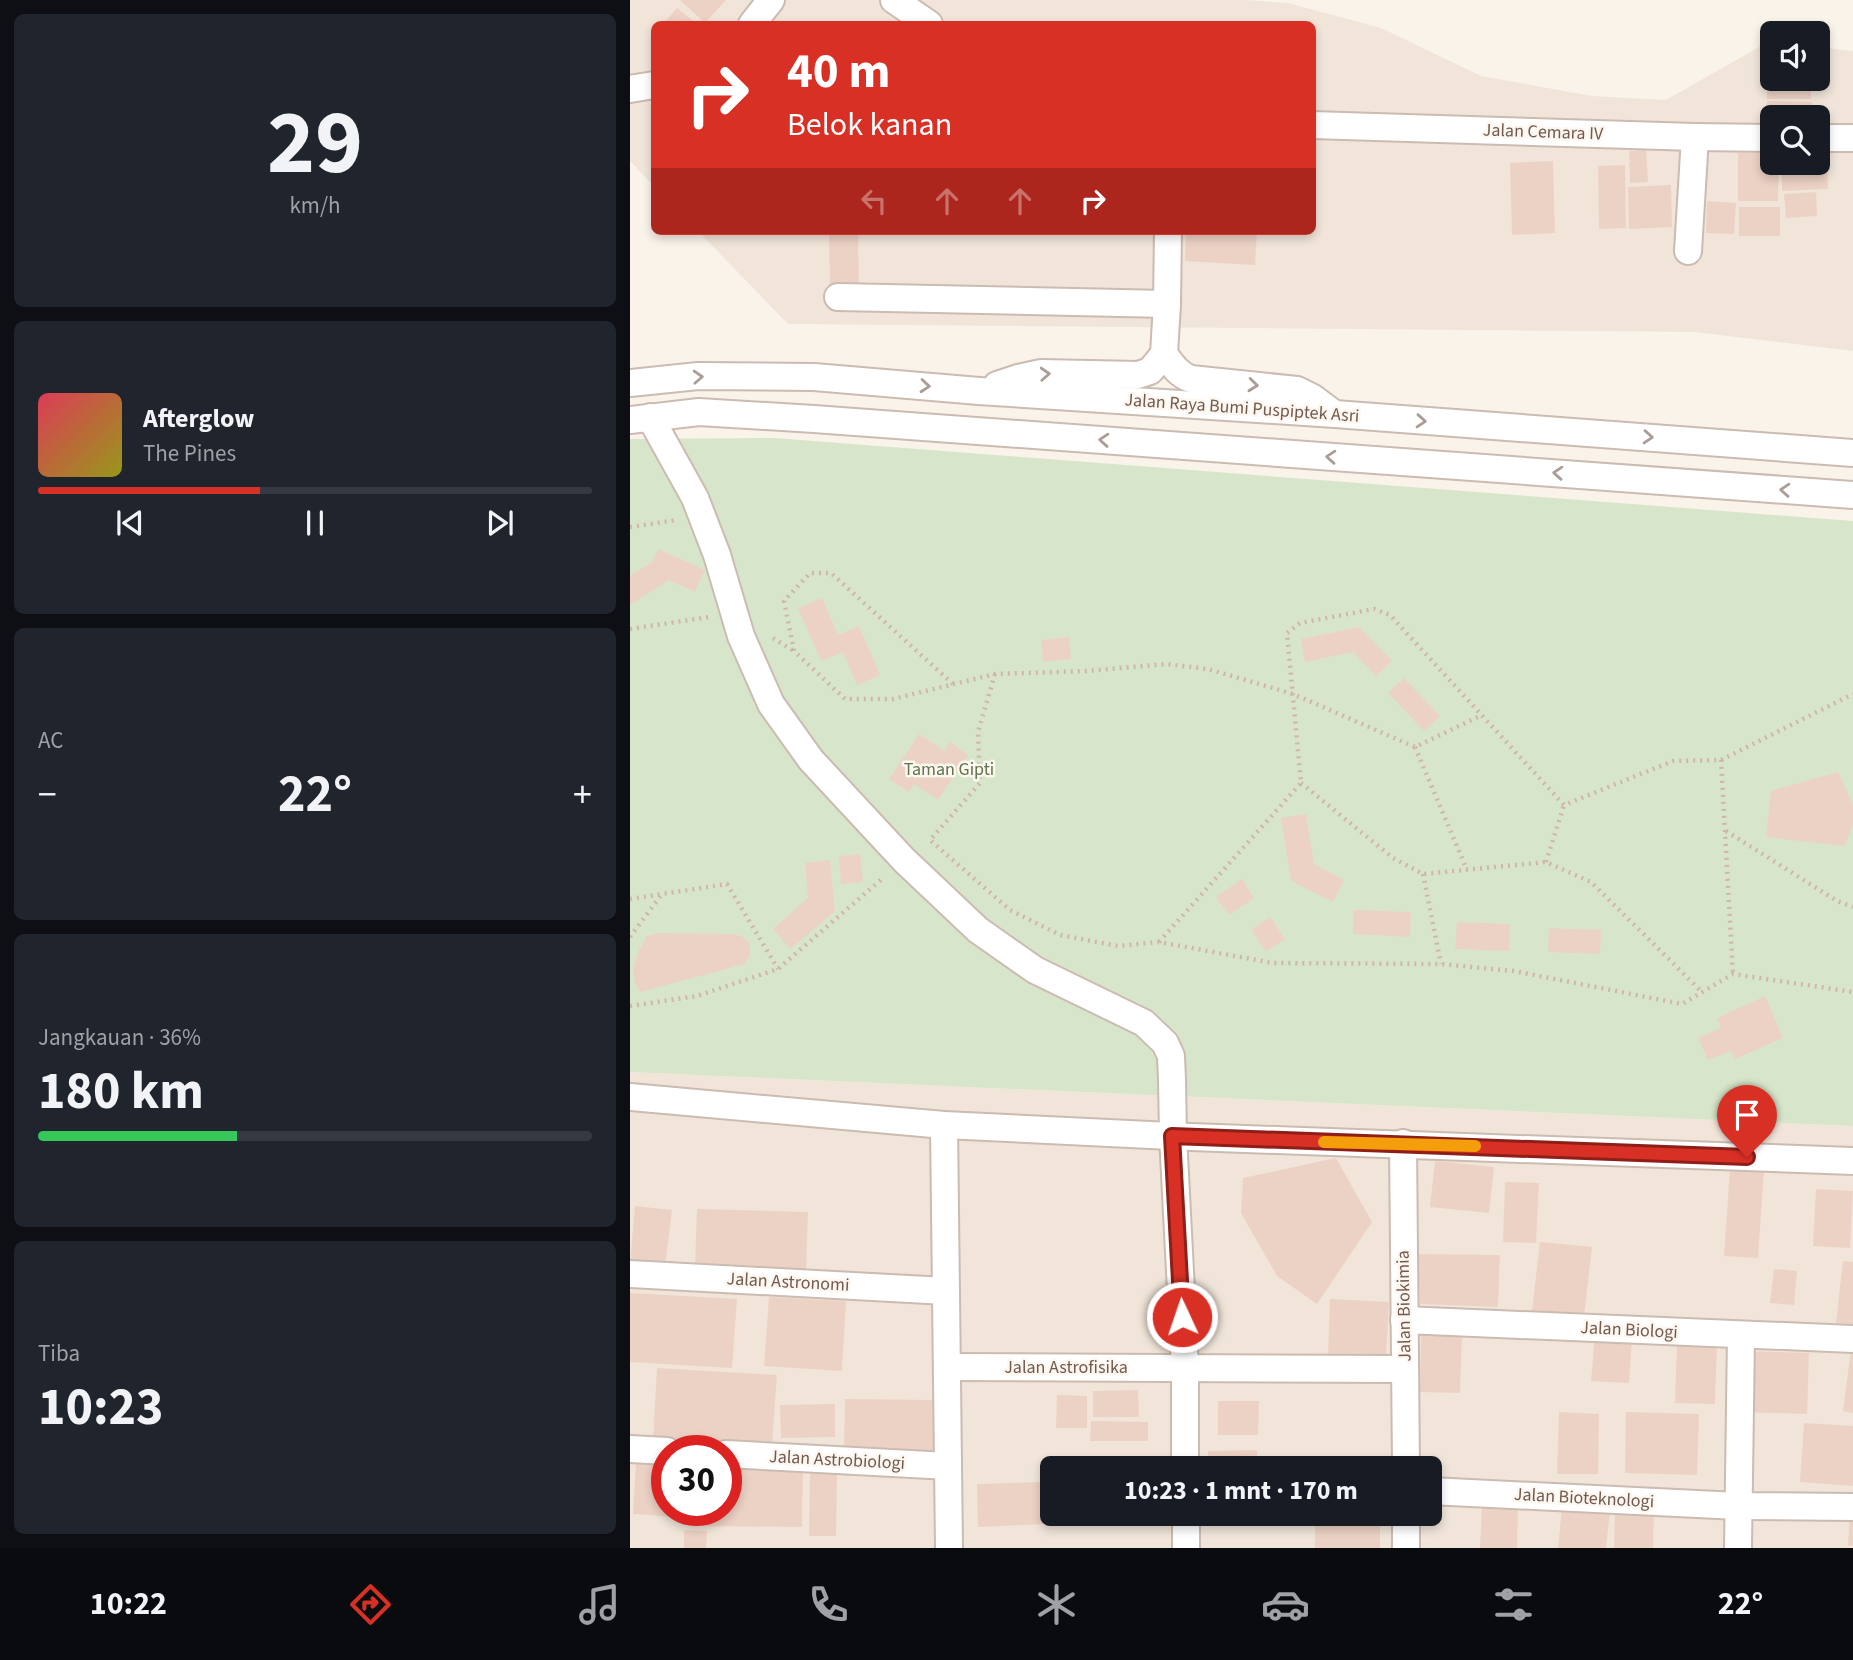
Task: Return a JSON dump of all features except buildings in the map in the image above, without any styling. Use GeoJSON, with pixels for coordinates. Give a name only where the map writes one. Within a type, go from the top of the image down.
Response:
{"type":"FeatureCollection","features":[{"type":"Feature","properties":{"kind":"street"},"geometry":{"type":"LineString","coordinates":[[754,21],[771,0]]}},
{"type":"Feature","properties":{"kind":"street"},"geometry":{"type":"LineString","coordinates":[[894,0],[925,21]]}},
{"type":"Feature","properties":{"kind":"street"},"geometry":{"type":"LineString","coordinates":[[630,89],[651,86]]}},
{"type":"Feature","properties":{"kind":"street","name":"Jalan Cemara IV"},"geometry":{"type":"LineString","coordinates":[[1316,125],[1760,138]]}},
{"type":"Feature","properties":{"kind":"street"},"geometry":{"type":"LineString","coordinates":[[1688,251],[1695,137]]}},
{"type":"Feature","properties":{"kind":"street"},"geometry":{"type":"LineString","coordinates":[[1830,138],[1853,138]]}},
{"type":"Feature","properties":{"kind":"street"},"geometry":{"type":"LineString","coordinates":[[979,391],[1041,373],[1138,375],[1150,370],[1164,354],[1168,235]]}},
{"type":"Feature","properties":{"kind":"street"},"geometry":{"type":"LineString","coordinates":[[838,297],[1167,304]]}},
{"type":"Feature","properties":{"kind":"street"},"geometry":{"type":"LineString","coordinates":[[1164,354],[1184,377],[1297,390],[1335,414]]}},
{"type":"Feature","properties":{"kind":"street","name":"Jalan Raya Bumi Puspiptek Asri"},"geometry":{"type":"LineString","coordinates":[[630,383],[698,376],[814,377],[1853,453]]}},
{"type":"Feature","properties":{"kind":"street"},"geometry":{"type":"LineString","coordinates":[[1185,1456],[1185,1368],[1172,1136],[1171,1056],[1165,1044],[1144,1023],[1035,970],[978,930],[904,860],[811,760],[771,704],[741,636],[717,555],[695,498],[640,418],[699,412],[814,419],[1853,495]]}},
{"type":"Feature","properties":{"kind":"street"},"geometry":{"type":"LineString","coordinates":[[630,1097],[944,1125],[1853,1161]]}},
{"type":"Feature","properties":{"kind":"street"},"geometry":{"type":"LineString","coordinates":[[944,1125],[949,1548]]}},
{"type":"Feature","properties":{"kind":"street","name":"Jalan Biokimia"},"geometry":{"type":"LineString","coordinates":[[1403,1143],[1406,1456]]}},
{"type":"Feature","properties":{"kind":"street","name":"Jalan Astronomi"},"geometry":{"type":"LineString","coordinates":[[630,1274],[946,1291]]}},
{"type":"Feature","properties":{"kind":"street","name":"Jalan Biologi"},"geometry":{"type":"LineString","coordinates":[[1404,1320],[1853,1339]]}},
{"type":"Feature","properties":{"kind":"street"},"geometry":{"type":"LineString","coordinates":[[1738,1548],[1741,1335]]}},
{"type":"Feature","properties":{"kind":"street","name":"Jalan Astrofisika"},"geometry":{"type":"LineString","coordinates":[[947,1367],[1185,1368]]}},
{"type":"Feature","properties":{"kind":"street"},"geometry":{"type":"LineString","coordinates":[[1185,1368],[1405,1369]]}},
{"type":"Feature","properties":{"kind":"street"},"geometry":{"type":"LineString","coordinates":[[630,1450],[651,1451]]}},
{"type":"Feature","properties":{"kind":"street","name":"Jalan Astrobiologi"},"geometry":{"type":"LineString","coordinates":[[742,1455],[948,1466]]}},
{"type":"Feature","properties":{"kind":"street","name":"Jalan Bioteknologi"},"geometry":{"type":"LineString","coordinates":[[1442,1492],[1738,1506],[1853,1507]]}},
{"type":"Feature","properties":{"kind":"street"},"geometry":{"type":"LineString","coordinates":[[1186,1526],[1186,1548]]}},
{"type":"Feature","properties":{"kind":"street"},"geometry":{"type":"LineString","coordinates":[[1406,1526],[1406,1548]]}},
{"type":"Feature","properties":{"kind":"path"},"geometry":{"type":"LineString","coordinates":[[630,527],[702,516]]}},
{"type":"Feature","properties":{"kind":"path"},"geometry":{"type":"LineString","coordinates":[[953,684],[831,573],[810,573],[783,601],[794,651],[845,699],[893,699],[995,674],[1087,671],[1166,664],[1208,669],[1293,694],[1415,747],[1467,870]]}},
{"type":"Feature","properties":{"kind":"path"},"geometry":{"type":"LineString","coordinates":[[1564,805],[1390,615],[1374,609],[1300,623],[1287,633],[1301,783],[1393,858],[1423,874],[1546,862],[1591,882],[1702,992]]}},
{"type":"Feature","properties":{"kind":"path"},"geometry":{"type":"LineString","coordinates":[[630,629],[734,613]]}},
{"type":"Feature","properties":{"kind":"path"},"geometry":{"type":"LineString","coordinates":[[630,1006],[697,996],[778,969],[930,840],[980,783],[978,732],[995,674]]}},
{"type":"Feature","properties":{"kind":"path"},"geometry":{"type":"LineString","coordinates":[[1564,805],[1673,761],[1721,760],[1853,694]]}},
{"type":"Feature","properties":{"kind":"path"},"geometry":{"type":"LineString","coordinates":[[1415,747],[1482,715]]}},
{"type":"Feature","properties":{"kind":"path"},"geometry":{"type":"LineString","coordinates":[[1721,760],[1733,974]]}},
{"type":"Feature","properties":{"kind":"path"},"geometry":{"type":"LineString","coordinates":[[1159,942],[1301,783]]}},
{"type":"Feature","properties":{"kind":"path"},"geometry":{"type":"LineString","coordinates":[[1546,862],[1564,805]]}},
{"type":"Feature","properties":{"kind":"path"},"geometry":{"type":"LineString","coordinates":[[1726,831],[1837,901],[1853,907]]}},
{"type":"Feature","properties":{"kind":"path"},"geometry":{"type":"LineString","coordinates":[[930,840],[1010,910],[1060,936],[1118,946],[1159,942],[1273,963],[1441,964],[1514,971],[1682,1004],[1733,974],[1853,992]]}},
{"type":"Feature","properties":{"kind":"path"},"geometry":{"type":"LineString","coordinates":[[1423,874],[1441,964]]}},
{"type":"Feature","properties":{"kind":"path"},"geometry":{"type":"LineString","coordinates":[[630,899],[727,884],[778,969]]}},
{"type":"Feature","properties":{"kind":"path"},"geometry":{"type":"LineString","coordinates":[[630,937],[662,894]]}},
{"type":"Feature","properties":{"kind":"shaded area"},"geometry":{"type":"Polygon","coordinates":[[[630,0],[1247,0],[1288,3],[1381,28],[1481,76],[1592,96],[1666,100],[1760,46],[1760,91],[1830,91],[1830,48],[1853,51],[1853,351],[1695,332],[788,324],[702,235],[1316,235],[1316,21],[651,21],[651,183],[630,161],[630,0]]]}},
{"type":"Feature","properties":{"kind":"shaded area"},"geometry":{"type":"Polygon","coordinates":[[[630,1072],[1853,1126],[1853,1548],[630,1548],[630,1072]]]}},
{"type":"Feature","properties":{"kind":"green space","name":"Taman Gipti"},"geometry":{"type":"Polygon","coordinates":[[[774,438],[1853,521],[1853,1126],[630,1072],[630,439],[774,438]]]}},
{"type":"Feature","properties":{"kind":"slow traffic"},"geometry":{"type":"LineString","coordinates":[[1324,1142],[1475,1146]]}},
{"type":"Feature","properties":{"kind":"route"},"geometry":{"type":"LineString","coordinates":[[1182,1317],[1172,1136],[1747,1157]]}}]}
